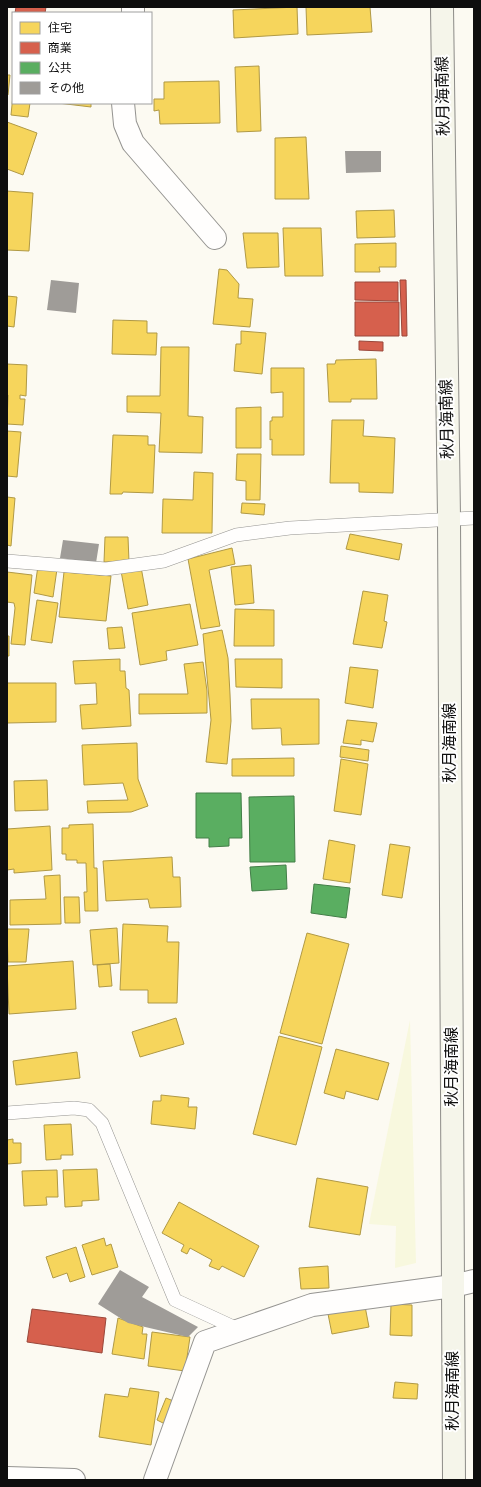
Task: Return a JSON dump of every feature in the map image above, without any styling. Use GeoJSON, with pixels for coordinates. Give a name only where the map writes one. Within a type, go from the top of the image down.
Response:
{"type":"FeatureCollection","features":[{"type":"Feature","properties":{"kind":"main road","name":"秋月海南線"},"geometry":{"type":"LineString","coordinates":[[442,7],[449,518],[454,1480]]}},
{"type":"Feature","properties":{"kind":"street"},"geometry":{"type":"LineString","coordinates":[[123,104],[125,124],[133,144],[215,238]]}},
{"type":"Feature","properties":{"kind":"street"},"geometry":{"type":"LineString","coordinates":[[155,1480],[205,1342],[312,1305],[453,1286],[474,1281]]}},
{"type":"Feature","properties":{"kind":"street"},"geometry":{"type":"LineString","coordinates":[[7,1478],[74,1480]]}},
{"type":"Feature","properties":{"kind":"lane"},"geometry":{"type":"LineString","coordinates":[[7,561],[106,568],[164,561],[236,535],[290,528],[449,518],[474,518]]}},
{"type":"Feature","properties":{"kind":"lane"},"geometry":{"type":"LineString","coordinates":[[7,1113],[74,1108],[89,1110],[102,1123],[175,1300],[240,1330]]}},
{"type":"Feature","properties":{"kind":"green space"},"geometry":{"type":"Polygon","coordinates":[[[410,1020],[416,1263],[395,1268],[396,1226],[369,1224],[410,1020]]]}},
{"type":"Feature","properties":{"kind":"building: 住宅"},"geometry":{"type":"Polygon","coordinates":[[[297,7],[298,34],[234,38],[233,10],[297,7]]]}},
{"type":"Feature","properties":{"kind":"building: 住宅"},"geometry":{"type":"Polygon","coordinates":[[[306,7],[370,7],[372,32],[307,35],[306,7]]]}},
{"type":"Feature","properties":{"kind":"building: 住宅"},"geometry":{"type":"Polygon","coordinates":[[[259,66],[261,131],[237,132],[235,67],[259,66]]]}},
{"type":"Feature","properties":{"kind":"building: 住宅"},"geometry":{"type":"Polygon","coordinates":[[[7,75],[10,75],[8,95],[7,95],[7,75]]]}},
{"type":"Feature","properties":{"kind":"building: 住宅"},"geometry":{"type":"Polygon","coordinates":[[[219,81],[220,123],[160,124],[159,110],[154,111],[154,99],[164,99],[164,82],[219,81]]]}},
{"type":"Feature","properties":{"kind":"building: 住宅"},"geometry":{"type":"Polygon","coordinates":[[[12,104],[30,104],[28,117],[11,115],[12,104]]]}},
{"type":"Feature","properties":{"kind":"building: 住宅"},"geometry":{"type":"Polygon","coordinates":[[[66,104],[91,104],[91,107],[66,104]]]}},
{"type":"Feature","properties":{"kind":"building: 住宅"},"geometry":{"type":"Polygon","coordinates":[[[7,122],[37,133],[23,175],[7,169],[7,122]]]}},
{"type":"Feature","properties":{"kind":"building: 住宅"},"geometry":{"type":"Polygon","coordinates":[[[306,137],[309,199],[275,199],[275,138],[306,137]]]}},
{"type":"Feature","properties":{"kind":"building: 住宅"},"geometry":{"type":"Polygon","coordinates":[[[7,191],[33,193],[29,251],[7,250],[7,191]]]}},
{"type":"Feature","properties":{"kind":"building: 住宅"},"geometry":{"type":"Polygon","coordinates":[[[394,210],[395,237],[357,238],[356,211],[394,210]]]}},
{"type":"Feature","properties":{"kind":"building: 住宅"},"geometry":{"type":"Polygon","coordinates":[[[283,228],[321,228],[323,276],[285,276],[283,228]]]}},
{"type":"Feature","properties":{"kind":"building: 住宅"},"geometry":{"type":"Polygon","coordinates":[[[243,233],[278,233],[279,267],[247,268],[243,233]]]}},
{"type":"Feature","properties":{"kind":"building: 住宅"},"geometry":{"type":"Polygon","coordinates":[[[396,243],[396,267],[379,267],[380,272],[355,272],[355,244],[396,243]]]}},
{"type":"Feature","properties":{"kind":"building: 住宅"},"geometry":{"type":"Polygon","coordinates":[[[219,269],[227,270],[239,284],[238,298],[253,299],[250,327],[213,324],[219,269]]]}},
{"type":"Feature","properties":{"kind":"building: 住宅"},"geometry":{"type":"Polygon","coordinates":[[[7,296],[17,297],[14,327],[7,326],[7,296]]]}},
{"type":"Feature","properties":{"kind":"building: 住宅"},"geometry":{"type":"Polygon","coordinates":[[[113,320],[147,321],[147,333],[157,333],[156,355],[112,354],[113,320]]]}},
{"type":"Feature","properties":{"kind":"building: 住宅"},"geometry":{"type":"Polygon","coordinates":[[[241,331],[266,333],[262,374],[234,371],[236,344],[241,344],[241,331]]]}},
{"type":"Feature","properties":{"kind":"building: 住宅"},"geometry":{"type":"Polygon","coordinates":[[[161,347],[189,347],[188,416],[203,417],[202,453],[159,452],[161,413],[127,412],[127,396],[160,396],[161,347]]]}},
{"type":"Feature","properties":{"kind":"building: 住宅"},"geometry":{"type":"Polygon","coordinates":[[[376,359],[377,399],[351,399],[351,402],[329,402],[327,364],[335,364],[336,360],[376,359]]]}},
{"type":"Feature","properties":{"kind":"building: 住宅"},"geometry":{"type":"Polygon","coordinates":[[[7,364],[27,365],[26,396],[20,395],[20,399],[25,399],[23,425],[7,424],[7,364]]]}},
{"type":"Feature","properties":{"kind":"building: 住宅"},"geometry":{"type":"Polygon","coordinates":[[[271,368],[304,368],[304,455],[272,455],[270,421],[272,421],[272,417],[283,417],[283,392],[271,393],[271,368]]]}},
{"type":"Feature","properties":{"kind":"building: 住宅"},"geometry":{"type":"Polygon","coordinates":[[[261,407],[261,448],[236,448],[236,408],[261,407]]]}},
{"type":"Feature","properties":{"kind":"building: 住宅"},"geometry":{"type":"Polygon","coordinates":[[[332,420],[364,420],[363,436],[395,438],[393,493],[359,492],[359,483],[330,483],[332,420]]]}},
{"type":"Feature","properties":{"kind":"building: 住宅"},"geometry":{"type":"Polygon","coordinates":[[[7,431],[21,432],[17,477],[7,476],[7,431]]]}},
{"type":"Feature","properties":{"kind":"building: 住宅"},"geometry":{"type":"Polygon","coordinates":[[[113,435],[148,436],[148,445],[155,445],[153,493],[123,492],[122,494],[110,494],[113,435]]]}},
{"type":"Feature","properties":{"kind":"building: 住宅"},"geometry":{"type":"Polygon","coordinates":[[[237,454],[261,454],[260,500],[246,500],[246,481],[236,480],[237,454]]]}},
{"type":"Feature","properties":{"kind":"building: 住宅"},"geometry":{"type":"Polygon","coordinates":[[[194,472],[213,473],[212,533],[162,533],[163,499],[193,500],[194,472]]]}},
{"type":"Feature","properties":{"kind":"building: 住宅"},"geometry":{"type":"Polygon","coordinates":[[[7,497],[15,498],[11,546],[7,545],[7,497]]]}},
{"type":"Feature","properties":{"kind":"building: 住宅"},"geometry":{"type":"Polygon","coordinates":[[[242,503],[265,504],[264,515],[241,513],[242,503]]]}},
{"type":"Feature","properties":{"kind":"building: 住宅"},"geometry":{"type":"Polygon","coordinates":[[[350,534],[402,544],[399,560],[346,549],[350,534]]]}},
{"type":"Feature","properties":{"kind":"building: 住宅"},"geometry":{"type":"Polygon","coordinates":[[[105,537],[128,537],[129,562],[104,562],[105,537]]]}},
{"type":"Feature","properties":{"kind":"building: 住宅"},"geometry":{"type":"Polygon","coordinates":[[[232,548],[235,564],[209,570],[220,626],[201,629],[188,559],[232,548]]]}},
{"type":"Feature","properties":{"kind":"building: 住宅"},"geometry":{"type":"Polygon","coordinates":[[[251,565],[254,603],[235,605],[231,567],[251,565]]]}},
{"type":"Feature","properties":{"kind":"building: 住宅"},"geometry":{"type":"Polygon","coordinates":[[[38,566],[57,569],[53,597],[34,593],[38,566]]]}},
{"type":"Feature","properties":{"kind":"building: 住宅"},"geometry":{"type":"Polygon","coordinates":[[[141,567],[148,605],[128,609],[121,571],[141,567]]]}},
{"type":"Feature","properties":{"kind":"building: 住宅"},"geometry":{"type":"Polygon","coordinates":[[[7,572],[32,575],[25,645],[11,644],[15,608],[14,603],[7,602],[7,572]]]}},
{"type":"Feature","properties":{"kind":"building: 住宅"},"geometry":{"type":"Polygon","coordinates":[[[64,572],[111,576],[106,621],[59,617],[64,572]]]}},
{"type":"Feature","properties":{"kind":"building: 住宅"},"geometry":{"type":"Polygon","coordinates":[[[363,591],[388,595],[384,621],[387,622],[382,648],[353,644],[363,591]]]}},
{"type":"Feature","properties":{"kind":"building: 住宅"},"geometry":{"type":"Polygon","coordinates":[[[37,600],[58,603],[52,643],[31,640],[37,600]]]}},
{"type":"Feature","properties":{"kind":"building: 住宅"},"geometry":{"type":"Polygon","coordinates":[[[190,604],[198,645],[166,651],[167,660],[140,665],[132,613],[190,604]]]}},
{"type":"Feature","properties":{"kind":"building: 住宅"},"geometry":{"type":"Polygon","coordinates":[[[235,609],[274,610],[274,646],[234,646],[235,609]]]}},
{"type":"Feature","properties":{"kind":"building: 住宅"},"geometry":{"type":"Polygon","coordinates":[[[122,627],[125,648],[109,649],[107,628],[122,627]]]}},
{"type":"Feature","properties":{"kind":"building: 住宅"},"geometry":{"type":"Polygon","coordinates":[[[222,630],[228,658],[230,694],[231,721],[227,764],[206,762],[211,720],[203,634],[222,630]]]}},
{"type":"Feature","properties":{"kind":"building: 住宅"},"geometry":{"type":"Polygon","coordinates":[[[7,636],[9,636],[9,656],[7,656],[7,636]]]}},
{"type":"Feature","properties":{"kind":"building: 住宅"},"geometry":{"type":"Polygon","coordinates":[[[120,659],[120,671],[125,671],[126,688],[129,690],[131,726],[82,729],[80,705],[97,704],[96,683],[75,684],[73,661],[120,659]]]}},
{"type":"Feature","properties":{"kind":"building: 住宅"},"geometry":{"type":"Polygon","coordinates":[[[235,659],[282,659],[282,688],[236,687],[235,659]]]}},
{"type":"Feature","properties":{"kind":"building: 住宅"},"geometry":{"type":"Polygon","coordinates":[[[203,662],[207,691],[207,713],[139,714],[139,694],[188,694],[184,664],[203,662]]]}},
{"type":"Feature","properties":{"kind":"building: 住宅"},"geometry":{"type":"Polygon","coordinates":[[[350,667],[378,670],[373,708],[345,703],[350,667]]]}},
{"type":"Feature","properties":{"kind":"building: 住宅"},"geometry":{"type":"Polygon","coordinates":[[[7,683],[56,683],[56,722],[7,723],[7,683]]]}},
{"type":"Feature","properties":{"kind":"building: 住宅"},"geometry":{"type":"Polygon","coordinates":[[[251,699],[319,699],[319,744],[282,745],[281,728],[252,729],[251,699]]]}},
{"type":"Feature","properties":{"kind":"building: 住宅"},"geometry":{"type":"Polygon","coordinates":[[[347,720],[377,723],[373,742],[361,740],[361,745],[343,743],[347,720]]]}},
{"type":"Feature","properties":{"kind":"building: 住宅"},"geometry":{"type":"Polygon","coordinates":[[[137,743],[138,779],[148,806],[131,812],[88,813],[87,801],[128,800],[123,783],[84,785],[82,745],[137,743]]]}},
{"type":"Feature","properties":{"kind":"building: 住宅"},"geometry":{"type":"Polygon","coordinates":[[[341,746],[369,750],[368,761],[340,757],[341,746]]]}},
{"type":"Feature","properties":{"kind":"building: 住宅"},"geometry":{"type":"Polygon","coordinates":[[[294,758],[294,776],[232,776],[232,759],[294,758]]]}},
{"type":"Feature","properties":{"kind":"building: 住宅"},"geometry":{"type":"Polygon","coordinates":[[[341,759],[368,764],[361,815],[334,811],[341,759]]]}},
{"type":"Feature","properties":{"kind":"building: 住宅"},"geometry":{"type":"Polygon","coordinates":[[[47,780],[48,810],[15,811],[14,781],[47,780]]]}},
{"type":"Feature","properties":{"kind":"building: 住宅"},"geometry":{"type":"Polygon","coordinates":[[[93,824],[94,868],[97,868],[98,911],[85,911],[84,892],[87,892],[86,863],[77,863],[77,860],[66,860],[66,854],[62,854],[62,828],[69,828],[69,825],[93,824]]]}},
{"type":"Feature","properties":{"kind":"building: 住宅"},"geometry":{"type":"Polygon","coordinates":[[[50,826],[52,870],[14,873],[14,869],[7,870],[7,829],[50,826]]]}},
{"type":"Feature","properties":{"kind":"building: 住宅"},"geometry":{"type":"Polygon","coordinates":[[[329,840],[355,845],[350,883],[323,879],[329,840]]]}},
{"type":"Feature","properties":{"kind":"building: 住宅"},"geometry":{"type":"Polygon","coordinates":[[[390,844],[410,847],[402,898],[382,895],[390,844]]]}},
{"type":"Feature","properties":{"kind":"building: 住宅"},"geometry":{"type":"Polygon","coordinates":[[[172,857],[173,877],[180,877],[181,907],[150,908],[148,899],[106,901],[103,861],[172,857]]]}},
{"type":"Feature","properties":{"kind":"building: 住宅"},"geometry":{"type":"Polygon","coordinates":[[[60,875],[61,924],[10,925],[10,900],[46,899],[44,876],[60,875]]]}},
{"type":"Feature","properties":{"kind":"building: 住宅"},"geometry":{"type":"Polygon","coordinates":[[[64,897],[79,897],[80,923],[65,923],[64,897]]]}},
{"type":"Feature","properties":{"kind":"building: 住宅"},"geometry":{"type":"Polygon","coordinates":[[[123,924],[168,926],[167,942],[179,942],[177,1003],[148,1003],[148,990],[120,990],[123,924]]]}},
{"type":"Feature","properties":{"kind":"building: 住宅"},"geometry":{"type":"Polygon","coordinates":[[[117,928],[119,963],[93,965],[90,930],[117,928]]]}},
{"type":"Feature","properties":{"kind":"building: 住宅"},"geometry":{"type":"Polygon","coordinates":[[[7,929],[29,929],[26,962],[8,962],[7,929]]]}},
{"type":"Feature","properties":{"kind":"building: 住宅"},"geometry":{"type":"Polygon","coordinates":[[[307,933],[349,944],[322,1044],[280,1033],[307,933]]]}},
{"type":"Feature","properties":{"kind":"building: 住宅"},"geometry":{"type":"Polygon","coordinates":[[[73,961],[76,1009],[9,1014],[7,966],[73,961]]]}},
{"type":"Feature","properties":{"kind":"building: 住宅"},"geometry":{"type":"Polygon","coordinates":[[[110,964],[112,986],[99,987],[97,965],[110,964]]]}},
{"type":"Feature","properties":{"kind":"building: 住宅"},"geometry":{"type":"Polygon","coordinates":[[[176,1018],[184,1044],[140,1057],[132,1032],[176,1018]]]}},
{"type":"Feature","properties":{"kind":"building: 住宅"},"geometry":{"type":"Polygon","coordinates":[[[279,1036],[322,1047],[296,1145],[253,1134],[279,1036]]]}},
{"type":"Feature","properties":{"kind":"building: 住宅"},"geometry":{"type":"Polygon","coordinates":[[[336,1049],[389,1063],[378,1100],[346,1091],[344,1099],[324,1093],[336,1049]]]}},
{"type":"Feature","properties":{"kind":"building: 住宅"},"geometry":{"type":"Polygon","coordinates":[[[77,1052],[80,1078],[16,1085],[13,1061],[77,1052]]]}},
{"type":"Feature","properties":{"kind":"building: 住宅"},"geometry":{"type":"Polygon","coordinates":[[[161,1095],[189,1098],[188,1107],[197,1107],[195,1129],[151,1124],[153,1101],[161,1101],[161,1095]]]}},
{"type":"Feature","properties":{"kind":"building: 住宅"},"geometry":{"type":"Polygon","coordinates":[[[71,1124],[73,1155],[61,1155],[61,1159],[46,1160],[44,1125],[71,1124]]]}},
{"type":"Feature","properties":{"kind":"building: 住宅"},"geometry":{"type":"Polygon","coordinates":[[[13,1139],[13,1143],[21,1143],[21,1163],[7,1164],[7,1140],[13,1139]]]}},
{"type":"Feature","properties":{"kind":"building: 住宅"},"geometry":{"type":"Polygon","coordinates":[[[97,1169],[99,1200],[82,1201],[82,1206],[65,1207],[63,1170],[97,1169]]]}},
{"type":"Feature","properties":{"kind":"building: 住宅"},"geometry":{"type":"Polygon","coordinates":[[[57,1170],[58,1197],[46,1197],[47,1205],[24,1206],[22,1171],[57,1170]]]}},
{"type":"Feature","properties":{"kind":"building: 住宅"},"geometry":{"type":"Polygon","coordinates":[[[317,1178],[368,1187],[360,1235],[309,1227],[317,1178]]]}},
{"type":"Feature","properties":{"kind":"building: 住宅"},"geometry":{"type":"Polygon","coordinates":[[[179,1202],[259,1246],[244,1277],[222,1266],[219,1270],[209,1266],[212,1260],[190,1248],[187,1254],[181,1251],[184,1245],[162,1233],[179,1202]]]}},
{"type":"Feature","properties":{"kind":"building: 住宅"},"geometry":{"type":"Polygon","coordinates":[[[104,1238],[106,1246],[111,1244],[118,1267],[92,1275],[82,1245],[104,1238]]]}},
{"type":"Feature","properties":{"kind":"building: 住宅"},"geometry":{"type":"Polygon","coordinates":[[[76,1247],[85,1277],[70,1282],[67,1273],[53,1278],[46,1257],[76,1247]]]}},
{"type":"Feature","properties":{"kind":"building: 住宅"},"geometry":{"type":"Polygon","coordinates":[[[328,1266],[329,1288],[301,1289],[299,1268],[328,1266]]]}},
{"type":"Feature","properties":{"kind":"building: 住宅"},"geometry":{"type":"Polygon","coordinates":[[[364,1301],[369,1327],[332,1334],[327,1309],[364,1301]]]}},
{"type":"Feature","properties":{"kind":"building: 住宅"},"geometry":{"type":"Polygon","coordinates":[[[391,1304],[412,1305],[412,1336],[390,1335],[391,1304]]]}},
{"type":"Feature","properties":{"kind":"building: 住宅"},"geometry":{"type":"Polygon","coordinates":[[[118,1318],[143,1327],[142,1334],[147,1334],[144,1359],[112,1354],[118,1318]]]}},
{"type":"Feature","properties":{"kind":"building: 住宅"},"geometry":{"type":"Polygon","coordinates":[[[152,1332],[190,1337],[185,1371],[148,1366],[152,1332]]]}},
{"type":"Feature","properties":{"kind":"building: 住宅"},"geometry":{"type":"Polygon","coordinates":[[[395,1382],[418,1384],[417,1399],[393,1398],[395,1382]]]}},
{"type":"Feature","properties":{"kind":"building: 住宅"},"geometry":{"type":"Polygon","coordinates":[[[130,1388],[159,1392],[151,1445],[99,1437],[105,1394],[128,1397],[130,1388]]]}},
{"type":"Feature","properties":{"kind":"building: 住宅"},"geometry":{"type":"Polygon","coordinates":[[[166,1398],[176,1402],[167,1425],[157,1420],[166,1398]]]}},
{"type":"Feature","properties":{"kind":"building: 商業"},"geometry":{"type":"Polygon","coordinates":[[[16,7],[46,7],[45,12],[15,12],[16,7]]]}},
{"type":"Feature","properties":{"kind":"building: 商業"},"geometry":{"type":"Polygon","coordinates":[[[400,280],[406,280],[407,336],[402,336],[400,280]]]}},
{"type":"Feature","properties":{"kind":"building: 商業"},"geometry":{"type":"Polygon","coordinates":[[[355,282],[398,282],[398,301],[355,300],[355,282]]]}},
{"type":"Feature","properties":{"kind":"building: 商業"},"geometry":{"type":"Polygon","coordinates":[[[355,302],[399,302],[399,336],[355,336],[355,302]]]}},
{"type":"Feature","properties":{"kind":"building: 商業"},"geometry":{"type":"Polygon","coordinates":[[[359,341],[383,342],[383,351],[359,350],[359,341]]]}},
{"type":"Feature","properties":{"kind":"building: 商業"},"geometry":{"type":"Polygon","coordinates":[[[32,1309],[106,1318],[102,1353],[27,1342],[32,1309]]]}},
{"type":"Feature","properties":{"kind":"building: 公共"},"geometry":{"type":"Polygon","coordinates":[[[196,793],[241,793],[242,838],[229,838],[229,846],[209,847],[209,838],[196,838],[196,793]]]}},
{"type":"Feature","properties":{"kind":"building: 公共"},"geometry":{"type":"Polygon","coordinates":[[[294,796],[295,862],[250,862],[249,797],[294,796]]]}},
{"type":"Feature","properties":{"kind":"building: 公共"},"geometry":{"type":"Polygon","coordinates":[[[286,865],[287,889],[252,891],[250,867],[286,865]]]}},
{"type":"Feature","properties":{"kind":"building: 公共"},"geometry":{"type":"Polygon","coordinates":[[[314,884],[350,888],[346,918],[311,913],[314,884]]]}},
{"type":"Feature","properties":{"kind":"building: その他"},"geometry":{"type":"Polygon","coordinates":[[[345,151],[381,151],[381,172],[346,173],[345,151]]]}},
{"type":"Feature","properties":{"kind":"building: その他"},"geometry":{"type":"Polygon","coordinates":[[[51,280],[79,283],[76,313],[47,310],[51,280]]]}},
{"type":"Feature","properties":{"kind":"building: その他"},"geometry":{"type":"Polygon","coordinates":[[[63,540],[99,544],[96,563],[60,558],[63,540]]]}},
{"type":"Feature","properties":{"kind":"building: その他"},"geometry":{"type":"Polygon","coordinates":[[[120,1270],[149,1287],[142,1297],[198,1327],[188,1337],[128,1323],[98,1304],[120,1270]]]}}]}
